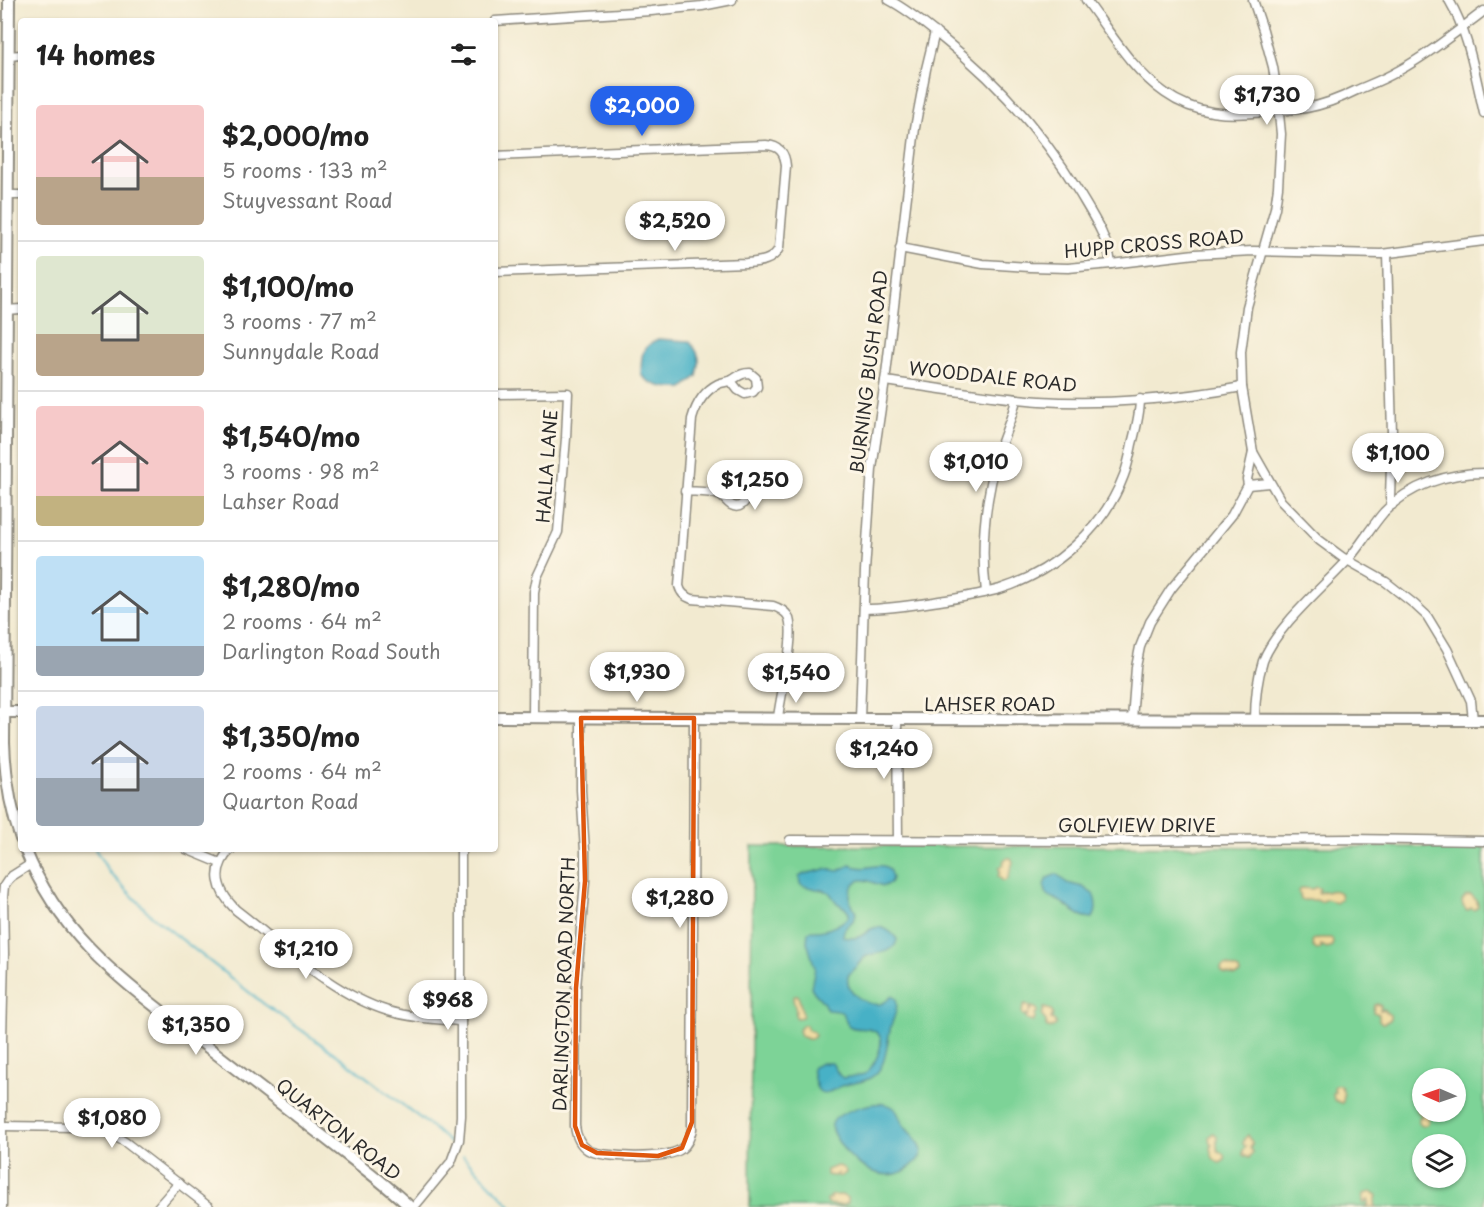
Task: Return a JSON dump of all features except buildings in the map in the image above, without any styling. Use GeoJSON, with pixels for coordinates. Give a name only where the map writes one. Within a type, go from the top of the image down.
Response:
{"type":"FeatureCollection","features":[{"type":"Feature","properties":{"kind":"street"},"geometry":{"type":"LineString","coordinates":[[9,0],[8,195],[3,347],[2,712],[6,780],[18,830]]}},
{"type":"Feature","properties":{"kind":"street"},"geometry":{"type":"LineString","coordinates":[[498,21],[651,11],[702,6],[732,0]]}},
{"type":"Feature","properties":{"kind":"street"},"geometry":{"type":"LineString","coordinates":[[889,0],[935,32],[964,56],[1021,111],[1076,187],[1107,244],[1111,264]]}},
{"type":"Feature","properties":{"kind":"street"},"geometry":{"type":"LineString","coordinates":[[1086,0],[1145,77],[1168,95],[1183,103],[1198,109],[1231,115],[1306,108],[1341,98],[1386,78],[1406,66],[1484,11]]}},
{"type":"Feature","properties":{"kind":"street"},"geometry":{"type":"LineString","coordinates":[[1132,720],[1136,667],[1140,647],[1150,622],[1171,589],[1232,515],[1248,485],[1252,452],[1242,387],[1241,352],[1247,307],[1270,226],[1278,187],[1281,134],[1271,55],[1253,0]]}},
{"type":"Feature","properties":{"kind":"street"},"geometry":{"type":"LineString","coordinates":[[1449,0],[1462,27],[1484,113]]}},
{"type":"Feature","properties":{"kind":"street","name":"BURNING BUSH ROAD"},"geometry":{"type":"LineString","coordinates":[[860,719],[870,498],[876,439],[915,128],[935,32]]}},
{"type":"Feature","properties":{"kind":"street"},"geometry":{"type":"LineString","coordinates":[[8,56],[18,55]]}},
{"type":"Feature","properties":{"kind":"street"},"geometry":{"type":"LineString","coordinates":[[498,156],[772,145],[781,150],[786,158],[780,242],[775,256],[767,260],[746,263],[498,272]]}},
{"type":"Feature","properties":{"kind":"street"},"geometry":{"type":"LineString","coordinates":[[8,195],[18,195]]}},
{"type":"Feature","properties":{"kind":"street","name":"HUPP CROSS ROAD"},"geometry":{"type":"LineString","coordinates":[[900,248],[983,264],[1068,267],[1195,254],[1263,251],[1387,254],[1484,241]]}},
{"type":"Feature","properties":{"kind":"street"},"geometry":{"type":"LineString","coordinates":[[1387,254],[1392,433],[1390,498],[1392,505]]}},
{"type":"Feature","properties":{"kind":"street"},"geometry":{"type":"LineString","coordinates":[[6,310],[18,309]]}},
{"type":"Feature","properties":{"kind":"street"},"geometry":{"type":"LineString","coordinates":[[731,381],[720,383],[706,392],[694,411],[690,428],[679,580],[681,592],[692,599],[773,606],[780,608],[788,616],[789,642],[778,718]]}},
{"type":"Feature","properties":{"kind":"street","name":"WOODDALE ROAD"},"geometry":{"type":"LineString","coordinates":[[885,381],[1016,399],[1081,402],[1180,396],[1242,387]]}},
{"type":"Feature","properties":{"kind":"street","name":"HALLA LANE"},"geometry":{"type":"LineString","coordinates":[[498,394],[568,393],[567,438],[558,532],[540,569],[534,592],[533,717]]}},
{"type":"Feature","properties":{"kind":"street"},"geometry":{"type":"LineString","coordinates":[[987,592],[984,576],[984,550],[988,501],[1000,449],[1016,399]]}},
{"type":"Feature","properties":{"kind":"street"},"geometry":{"type":"LineString","coordinates":[[864,609],[923,604],[987,592],[1028,578],[1072,549],[1095,525],[1113,498],[1124,474],[1140,411],[1140,399]]}},
{"type":"Feature","properties":{"kind":"street"},"geometry":{"type":"LineString","coordinates":[[1252,452],[1281,501],[1319,540],[1395,589],[1427,616],[1447,649],[1479,720]]}},
{"type":"Feature","properties":{"kind":"street"},"geometry":{"type":"LineString","coordinates":[[1255,720],[1258,681],[1269,649],[1287,624],[1348,560],[1383,513],[1408,493],[1432,481],[1458,474],[1484,473]]}},
{"type":"Feature","properties":{"kind":"street"},"geometry":{"type":"LineString","coordinates":[[1248,485],[1269,483]]}},
{"type":"Feature","properties":{"kind":"street"},"geometry":{"type":"LineString","coordinates":[[685,491],[718,495]]}},
{"type":"Feature","properties":{"kind":"street"},"geometry":{"type":"LineString","coordinates":[[2,712],[18,712]]}},
{"type":"Feature","properties":{"kind":"street","name":"LAHSER ROAD"},"geometry":{"type":"LineString","coordinates":[[498,717],[1479,720]]}},
{"type":"Feature","properties":{"kind":"street","name":"DARLINGTON ROAD NORTH"},"geometry":{"type":"LineString","coordinates":[[581,717],[585,881],[576,988],[574,1113],[576,1133],[582,1145],[597,1154],[658,1156],[672,1154],[682,1148],[689,1140],[692,1122],[694,718]]}},
{"type":"Feature","properties":{"kind":"street"},"geometry":{"type":"LineString","coordinates":[[897,719],[898,840]]}},
{"type":"Feature","properties":{"kind":"street","name":"GOLFVIEW DRIVE"},"geometry":{"type":"LineString","coordinates":[[790,840],[1351,839],[1484,841]]}},
{"type":"Feature","properties":{"kind":"street","name":"QUARTON ROAD"},"geometry":{"type":"LineString","coordinates":[[26,852],[46,892],[68,925],[102,962],[412,1207]]}},
{"type":"Feature","properties":{"kind":"street"},"geometry":{"type":"LineString","coordinates":[[193,852],[220,863]]}},
{"type":"Feature","properties":{"kind":"street"},"geometry":{"type":"LineString","coordinates":[[229,852],[220,863],[218,881],[226,901],[327,980],[354,997],[388,1011],[417,1017],[461,1021]]}},
{"type":"Feature","properties":{"kind":"street"},"geometry":{"type":"LineString","coordinates":[[412,1207],[451,1161],[459,1140],[461,1116],[461,852]]}},
{"type":"Feature","properties":{"kind":"street"},"geometry":{"type":"LineString","coordinates":[[2,1207],[4,954],[1,897],[8,880],[31,864]]}},
{"type":"Feature","properties":{"kind":"street"},"geometry":{"type":"LineString","coordinates":[[2,1126],[77,1127],[103,1131],[125,1142],[208,1207]]}},
{"type":"Feature","properties":{"kind":"street"},"geometry":{"type":"LineString","coordinates":[[158,1207],[179,1183]]}},
{"type":"Feature","properties":{"kind":"highlighted area"},"geometry":{"type":"Polygon","coordinates":[[[581,718],[694,718],[692,1122],[682,1148],[658,1156],[597,1153],[582,1145],[575,1126],[576,988],[585,881],[581,718]]]}},
{"type":"Feature","properties":{"kind":"green space"},"geometry":{"type":"Polygon","coordinates":[[[752,846],[1484,847],[1484,1207],[750,1207],[752,846]]]}},
{"type":"Feature","properties":{"kind":"sand"},"geometry":{"type":"Polygon","coordinates":[[[1008,858],[1011,858],[1013,862],[1007,880],[1003,881],[998,876],[999,868],[1008,858]]]}},
{"type":"Feature","properties":{"kind":"sand"},"geometry":{"type":"Polygon","coordinates":[[[1302,888],[1320,889],[1319,893],[1337,891],[1341,899],[1336,903],[1327,899],[1321,902],[1301,900],[1299,891],[1302,888]]]}},
{"type":"Feature","properties":{"kind":"sand"},"geometry":{"type":"Polygon","coordinates":[[[1471,895],[1477,901],[1478,907],[1467,911],[1462,901],[1466,896],[1471,895]]]}},
{"type":"Feature","properties":{"kind":"sand"},"geometry":{"type":"Polygon","coordinates":[[[1319,938],[1331,938],[1332,946],[1327,948],[1321,945],[1321,949],[1317,950],[1313,947],[1312,942],[1319,938]]]}},
{"type":"Feature","properties":{"kind":"sand"},"geometry":{"type":"Polygon","coordinates":[[[1225,965],[1239,970],[1240,974],[1235,976],[1223,973],[1221,969],[1225,965]]]}},
{"type":"Feature","properties":{"kind":"sand"},"geometry":{"type":"Polygon","coordinates":[[[795,995],[798,995],[803,1014],[802,1017],[797,1018],[793,999],[795,995]]]}},
{"type":"Feature","properties":{"kind":"sand"},"geometry":{"type":"Polygon","coordinates":[[[1025,1004],[1030,1006],[1029,1012],[1032,1007],[1037,1009],[1033,1022],[1027,1020],[1028,1015],[1022,1014],[1025,1004]]]}},
{"type":"Feature","properties":{"kind":"sand"},"geometry":{"type":"Polygon","coordinates":[[[1374,1005],[1381,1006],[1380,1010],[1384,1009],[1390,1015],[1390,1020],[1382,1023],[1379,1020],[1379,1014],[1373,1012],[1374,1005]]]}},
{"type":"Feature","properties":{"kind":"sand"},"geometry":{"type":"Polygon","coordinates":[[[1044,1008],[1051,1010],[1053,1014],[1051,1019],[1056,1025],[1051,1028],[1047,1028],[1042,1016],[1044,1008]]]}},
{"type":"Feature","properties":{"kind":"sand"},"geometry":{"type":"Polygon","coordinates":[[[803,1025],[814,1032],[813,1038],[808,1039],[801,1036],[799,1030],[803,1025]]]}},
{"type":"Feature","properties":{"kind":"sand"},"geometry":{"type":"Polygon","coordinates":[[[1335,1085],[1339,1085],[1342,1089],[1344,1096],[1342,1103],[1334,1100],[1335,1085]]]}},
{"type":"Feature","properties":{"kind":"sand"},"geometry":{"type":"Polygon","coordinates":[[[1419,1122],[1428,1122],[1422,1126],[1419,1122]]]}},
{"type":"Feature","properties":{"kind":"sand"},"geometry":{"type":"Polygon","coordinates":[[[1213,1133],[1217,1136],[1218,1151],[1225,1157],[1225,1160],[1220,1163],[1211,1153],[1212,1145],[1209,1137],[1213,1133]]]}},
{"type":"Feature","properties":{"kind":"sand"},"geometry":{"type":"Polygon","coordinates":[[[1248,1135],[1253,1152],[1249,1158],[1243,1155],[1246,1147],[1243,1144],[1244,1139],[1248,1135]]]}},
{"type":"Feature","properties":{"kind":"sand"},"geometry":{"type":"Polygon","coordinates":[[[837,1166],[843,1168],[846,1173],[839,1177],[838,1173],[834,1176],[827,1175],[827,1170],[837,1166]]]}},
{"type":"Feature","properties":{"kind":"sand"},"geometry":{"type":"Polygon","coordinates":[[[1371,1192],[1377,1195],[1376,1207],[1367,1207],[1368,1200],[1364,1204],[1363,1202],[1364,1194],[1371,1192]]]}},
{"type":"Feature","properties":{"kind":"sand"},"geometry":{"type":"Polygon","coordinates":[[[841,1195],[848,1198],[848,1203],[828,1204],[827,1200],[831,1199],[830,1196],[841,1195]]]}},
{"type":"Feature","properties":{"kind":"water"},"geometry":{"type":"Polygon","coordinates":[[[658,339],[689,341],[697,353],[699,365],[697,376],[683,388],[660,386],[641,375],[643,353],[647,346],[658,339]]]}},
{"type":"Feature","properties":{"kind":"water"},"geometry":{"type":"Polygon","coordinates":[[[850,865],[862,868],[884,866],[891,873],[892,878],[890,883],[884,886],[864,880],[853,885],[850,900],[856,915],[844,930],[843,937],[856,938],[878,927],[889,931],[897,939],[896,944],[890,949],[863,959],[849,974],[848,983],[853,993],[863,1001],[880,1004],[892,996],[896,999],[897,1007],[885,1058],[879,1070],[865,1080],[824,1093],[816,1086],[813,1067],[822,1063],[832,1063],[843,1078],[865,1074],[876,1059],[881,1046],[879,1035],[874,1031],[849,1026],[841,1012],[827,1010],[811,987],[815,968],[807,942],[808,932],[834,927],[848,918],[849,913],[829,892],[800,884],[799,877],[826,869],[839,871],[850,865]]]}},
{"type":"Feature","properties":{"kind":"water"},"geometry":{"type":"Polygon","coordinates":[[[1057,874],[1067,883],[1083,887],[1094,895],[1096,909],[1093,918],[1080,915],[1047,895],[1044,885],[1047,878],[1057,874]]]}},
{"type":"Feature","properties":{"kind":"water"},"geometry":{"type":"Polygon","coordinates":[[[872,1104],[889,1105],[894,1108],[903,1124],[921,1146],[921,1156],[907,1170],[885,1175],[863,1167],[845,1151],[833,1133],[832,1124],[838,1117],[872,1104]]]}},
{"type":"Feature","properties":{"kind":"waterway"},"geometry":{"type":"LineString","coordinates":[[97,852],[109,872],[152,916],[264,1004],[344,1060],[452,1145]]}},
{"type":"Feature","properties":{"kind":"waterway"},"geometry":{"type":"LineString","coordinates":[[463,1156],[512,1207]]}}]}
